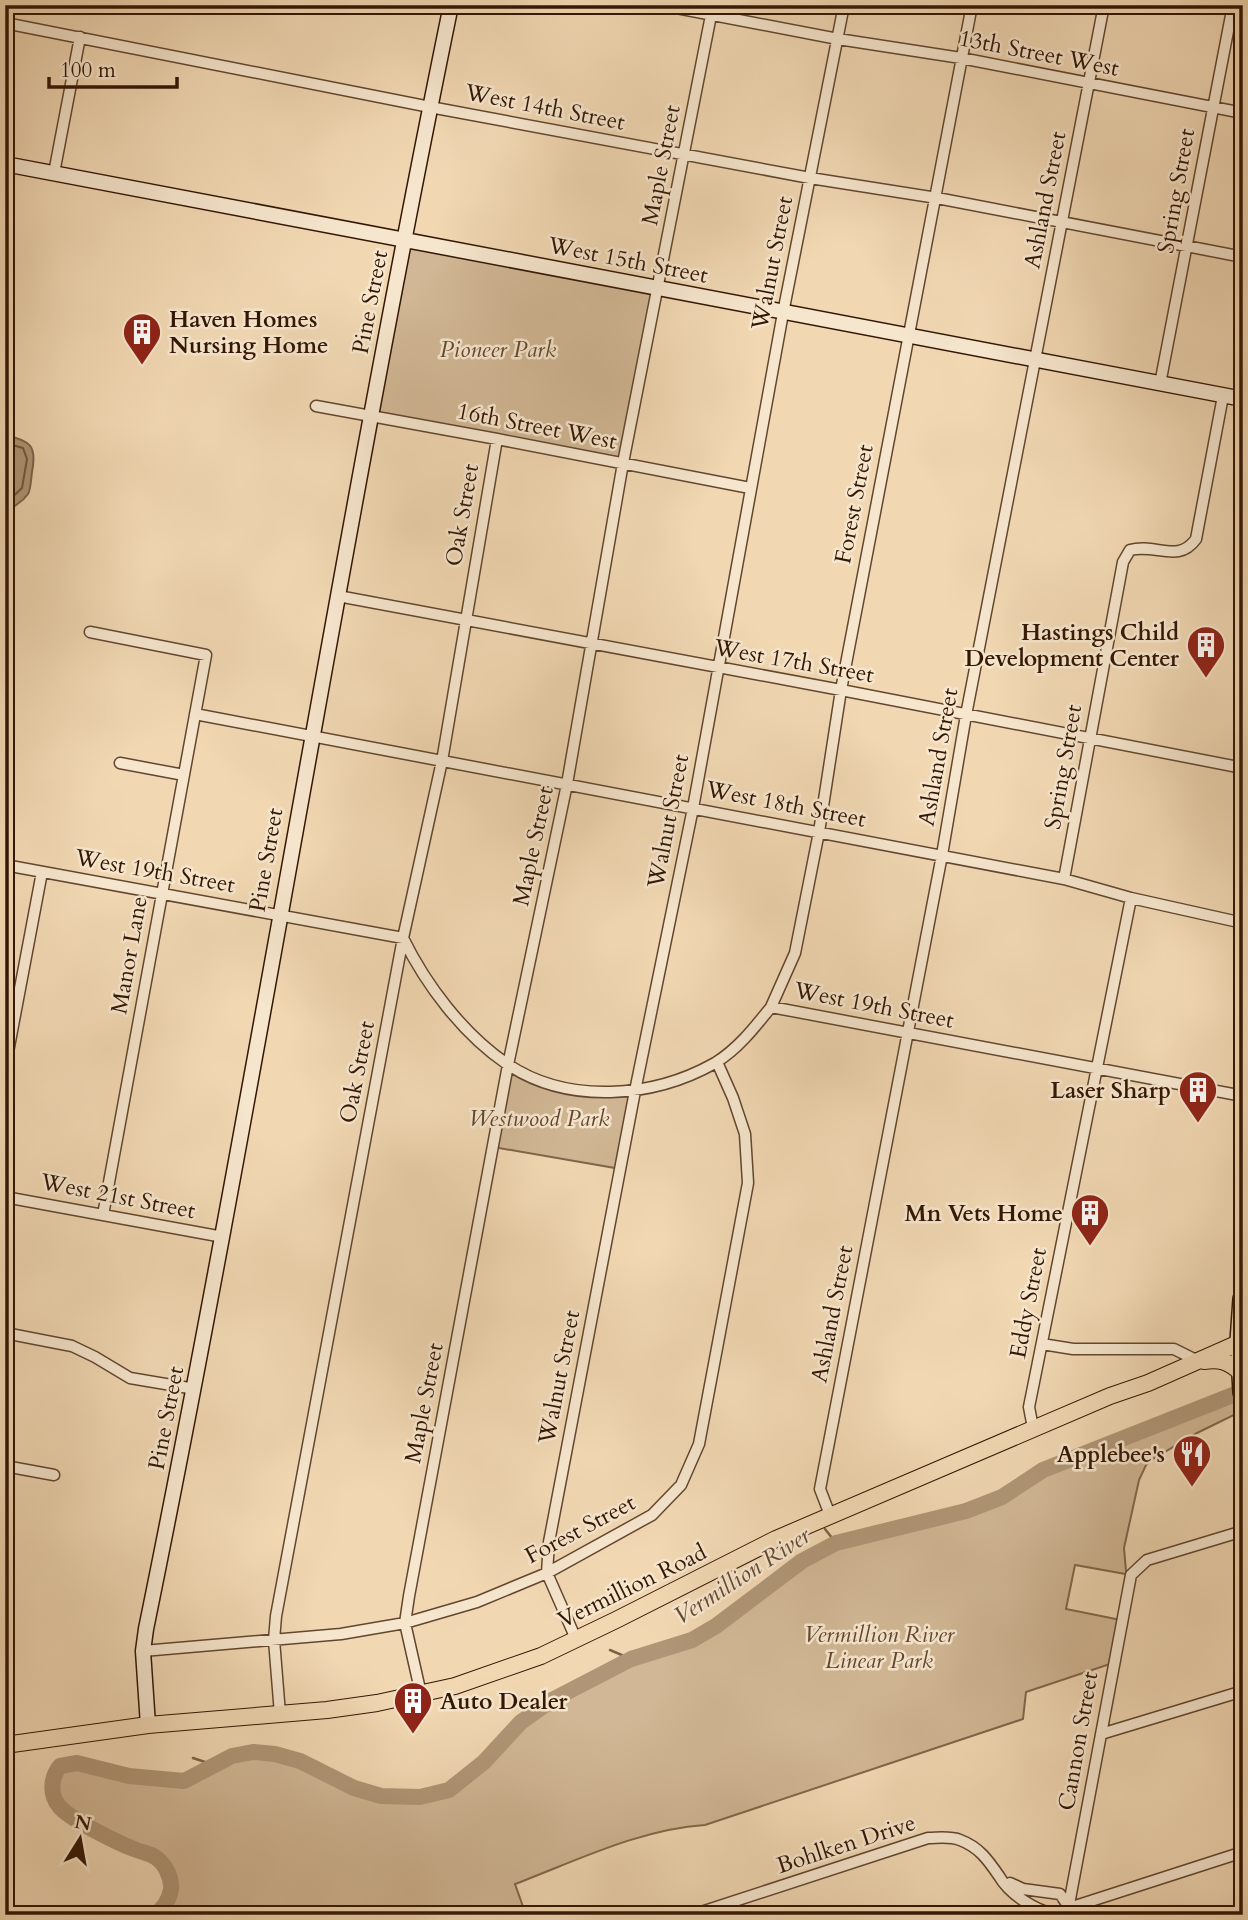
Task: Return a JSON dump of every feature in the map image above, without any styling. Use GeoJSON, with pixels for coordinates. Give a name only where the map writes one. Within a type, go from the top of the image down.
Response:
{"type":"FeatureCollection","features":[{"type":"Feature","properties":{"kind":"highway"},"geometry":{"type":"LineString","coordinates":[[1242,1382],[1243,1299]]}},
{"type":"Feature","properties":{"kind":"main road","name":"Vermillion Road"},"geometry":{"type":"LineString","coordinates":[[5,1745],[148,1725],[352,1706],[421,1694],[499,1672],[576,1639],[776,1539],[1241,1341]]}},
{"type":"Feature","properties":{"kind":"main road"},"geometry":{"type":"LineString","coordinates":[[1198,1361],[1221,1359],[1230,1363],[1242,1382]]}},
{"type":"Feature","properties":{"kind":"street","name":"Pine Street"},"geometry":{"type":"LineString","coordinates":[[148,1725],[143,1651],[223,1237],[371,416],[451,5]]}},
{"type":"Feature","properties":{"kind":"street","name":"13th Street West"},"geometry":{"type":"LineString","coordinates":[[661,5],[713,10],[838,39],[961,58],[1243,113]]}},
{"type":"Feature","properties":{"kind":"street","name":"Walnut Street"},"geometry":{"type":"LineString","coordinates":[[576,1639],[547,1573],[549,1542],[635,1091],[693,808],[750,488],[844,5]]}},
{"type":"Feature","properties":{"kind":"street","name":"Forest Street"},"geometry":{"type":"LineString","coordinates":[[771,1007],[795,953],[841,690],[972,5]]}},
{"type":"Feature","properties":{"kind":"street","name":"Ashland Street"},"geometry":{"type":"LineString","coordinates":[[830,1515],[820,1489],[1104,5]]}},
{"type":"Feature","properties":{"kind":"street","name":"Spring Street"},"geometry":{"type":"LineString","coordinates":[[1160,384],[1233,5]]}},
{"type":"Feature","properties":{"kind":"street","name":"Maple Street"},"geometry":{"type":"LineString","coordinates":[[421,1694],[405,1623],[508,1065],[567,784],[623,463],[713,10]]}},
{"type":"Feature","properties":{"kind":"street","name":"West 14th Street"},"geometry":{"type":"LineString","coordinates":[[5,23],[430,107],[810,178],[937,198],[1243,257]]}},
{"type":"Feature","properties":{"kind":"street"},"geometry":{"type":"LineString","coordinates":[[54,173],[80,37]]}},
{"type":"Feature","properties":{"kind":"street","name":"West 15th Street"},"geometry":{"type":"LineString","coordinates":[[5,164],[1243,400]]}},
{"type":"Feature","properties":{"kind":"street","name":"Spring Street"},"geometry":{"type":"LineString","coordinates":[[1064,879],[1123,562],[1130,550],[1142,547],[1176,553],[1188,550],[1196,539],[1223,396]]}},
{"type":"Feature","properties":{"kind":"street","name":"16th Street West"},"geometry":{"type":"LineString","coordinates":[[316,407],[750,488]]}},
{"type":"Feature","properties":{"kind":"street","name":"Oak Street"},"geometry":{"type":"LineString","coordinates":[[279,1714],[274,1640],[276,1616],[403,938],[442,761],[497,439]]}},
{"type":"Feature","properties":{"kind":"street","name":"West 17th Street"},"geometry":{"type":"LineString","coordinates":[[338,596],[1243,768]]}},
{"type":"Feature","properties":{"kind":"street","name":"Manor Lane"},"geometry":{"type":"LineString","coordinates":[[90,632],[206,654],[103,1215]]}},
{"type":"Feature","properties":{"kind":"street","name":"West 18th Street"},"geometry":{"type":"LineString","coordinates":[[195,714],[1064,879],[1131,898],[1243,923]]}},
{"type":"Feature","properties":{"kind":"street"},"geometry":{"type":"LineString","coordinates":[[120,763],[184,775]]}},
{"type":"Feature","properties":{"kind":"street","name":"West 19th Street"},"geometry":{"type":"LineString","coordinates":[[5,865],[403,938],[415,962],[467,1029],[508,1065],[525,1074],[569,1088],[635,1091],[678,1081],[717,1062],[747,1037],[771,1007],[1243,1096]]}},
{"type":"Feature","properties":{"kind":"street"},"geometry":{"type":"LineString","coordinates":[[5,1068],[42,872]]}},
{"type":"Feature","properties":{"kind":"street","name":"Eddy Street"},"geometry":{"type":"LineString","coordinates":[[1032,1428],[1029,1407],[1131,898]]}},
{"type":"Feature","properties":{"kind":"street","name":"Forest Street"},"geometry":{"type":"LineString","coordinates":[[143,1651],[341,1634],[405,1623],[477,1602],[547,1573],[652,1515],[681,1485],[699,1444],[748,1183],[745,1134],[717,1062]]}},
{"type":"Feature","properties":{"kind":"street","name":"West 21st Street"},"geometry":{"type":"LineString","coordinates":[[5,1197],[223,1237]]}},
{"type":"Feature","properties":{"kind":"street"},"geometry":{"type":"LineString","coordinates":[[5,1333],[72,1346],[130,1378],[195,1388]]}},
{"type":"Feature","properties":{"kind":"street"},"geometry":{"type":"LineString","coordinates":[[1042,1344],[1073,1349],[1174,1349],[1198,1361]]}},
{"type":"Feature","properties":{"kind":"street"},"geometry":{"type":"LineString","coordinates":[[5,1466],[54,1475]]}},
{"type":"Feature","properties":{"kind":"street","name":"Cannon Street"},"geometry":{"type":"LineString","coordinates":[[1068,1911],[1130,1575],[1147,1560],[1243,1531]]}},
{"type":"Feature","properties":{"kind":"street"},"geometry":{"type":"LineString","coordinates":[[1101,1734],[1243,1691]]}},
{"type":"Feature","properties":{"kind":"street","name":"Bohlken Drive"},"geometry":{"type":"LineString","coordinates":[[692,1915],[928,1838],[958,1839],[971,1845],[989,1861],[999,1878],[1034,1907],[1056,1915],[1243,1852]]}},
{"type":"Feature","properties":{"kind":"street"},"geometry":{"type":"LineString","coordinates":[[999,1878],[1023,1889],[1060,1894],[1068,1911]]}},
{"type":"Feature","properties":{"kind":"street"},"geometry":{"type":"LineString","coordinates":[[734,1902],[738,1915]]}},
{"type":"Feature","properties":{"kind":"green space","name":"Pioneer Park"},"geometry":{"type":"Polygon","coordinates":[[[405,241],[659,289],[623,463],[371,416],[405,241]]]}},
{"type":"Feature","properties":{"kind":"green space","name":"Westwood Park"},"geometry":{"type":"Polygon","coordinates":[[[508,1065],[551,1083],[635,1091],[621,1169],[493,1147],[508,1065]]]}},
{"type":"Feature","properties":{"kind":"green space","name":"Vermillion River Linear Park"},"geometry":{"type":"Polygon","coordinates":[[[1235,1394],[1238,1413],[1197,1433],[1146,1465],[1139,1480],[1124,1548],[1126,1571],[1131,1575],[1075,1565],[1066,1609],[1121,1620],[1113,1663],[1026,1692],[1023,1719],[705,1825],[632,1839],[515,1884],[526,1915],[153,1915],[166,1904],[171,1891],[167,1871],[154,1856],[115,1840],[64,1811],[57,1804],[53,1793],[55,1773],[60,1766],[77,1763],[129,1776],[184,1781],[231,1756],[253,1752],[275,1754],[300,1761],[354,1788],[381,1796],[420,1797],[449,1790],[484,1762],[521,1722],[552,1700],[631,1659],[692,1640],[716,1626],[802,1561],[836,1543],[966,1511],[1002,1497],[1043,1470],[1235,1394]]]}},
{"type":"Feature","properties":{"kind":"water"},"geometry":{"type":"Polygon","coordinates":[[[6,435],[27,442],[34,456],[29,492],[10,511],[5,523],[6,435]]]}},
{"type":"Feature","properties":{"kind":"waterway","name":"Vermillion River"},"geometry":{"type":"LineString","coordinates":[[153,1915],[163,1908],[170,1893],[170,1880],[165,1867],[153,1856],[106,1836],[64,1811],[56,1801],[53,1791],[53,1780],[60,1766],[77,1763],[129,1776],[184,1781],[232,1756],[253,1752],[275,1754],[300,1761],[354,1788],[381,1796],[420,1797],[449,1790],[484,1762],[521,1722],[552,1700],[631,1659],[692,1640],[716,1626],[802,1561],[836,1543],[966,1511],[1002,1497],[1043,1470],[1243,1391]]}},
{"type":"Feature","properties":{"kind":"waterway"},"geometry":{"type":"LineString","coordinates":[[825,1529],[836,1543]]}},
{"type":"Feature","properties":{"kind":"waterway"},"geometry":{"type":"LineString","coordinates":[[610,1650],[631,1659]]}},
{"type":"Feature","properties":{"kind":"waterway"},"geometry":{"type":"LineString","coordinates":[[193,1758],[214,1765]]}},
{"type":"Feature","properties":{"kind":"place","name":"Haven Homes Nursing Home"},"geometry":{"type":"Point","coordinates":[142,366]}},
{"type":"Feature","properties":{"kind":"place","name":"Hastings Child Development Center"},"geometry":{"type":"Point","coordinates":[1206,679]}},
{"type":"Feature","properties":{"kind":"place","name":"Laser Sharp"},"geometry":{"type":"Point","coordinates":[1198,1124]}},
{"type":"Feature","properties":{"kind":"place","name":"Mn Vets Home"},"geometry":{"type":"Point","coordinates":[1090,1247]}},
{"type":"Feature","properties":{"kind":"place","name":"Applebee's"},"geometry":{"type":"Point","coordinates":[1192,1488]}},
{"type":"Feature","properties":{"kind":"place","name":"Auto Dealer"},"geometry":{"type":"Point","coordinates":[413,1735]}}]}
